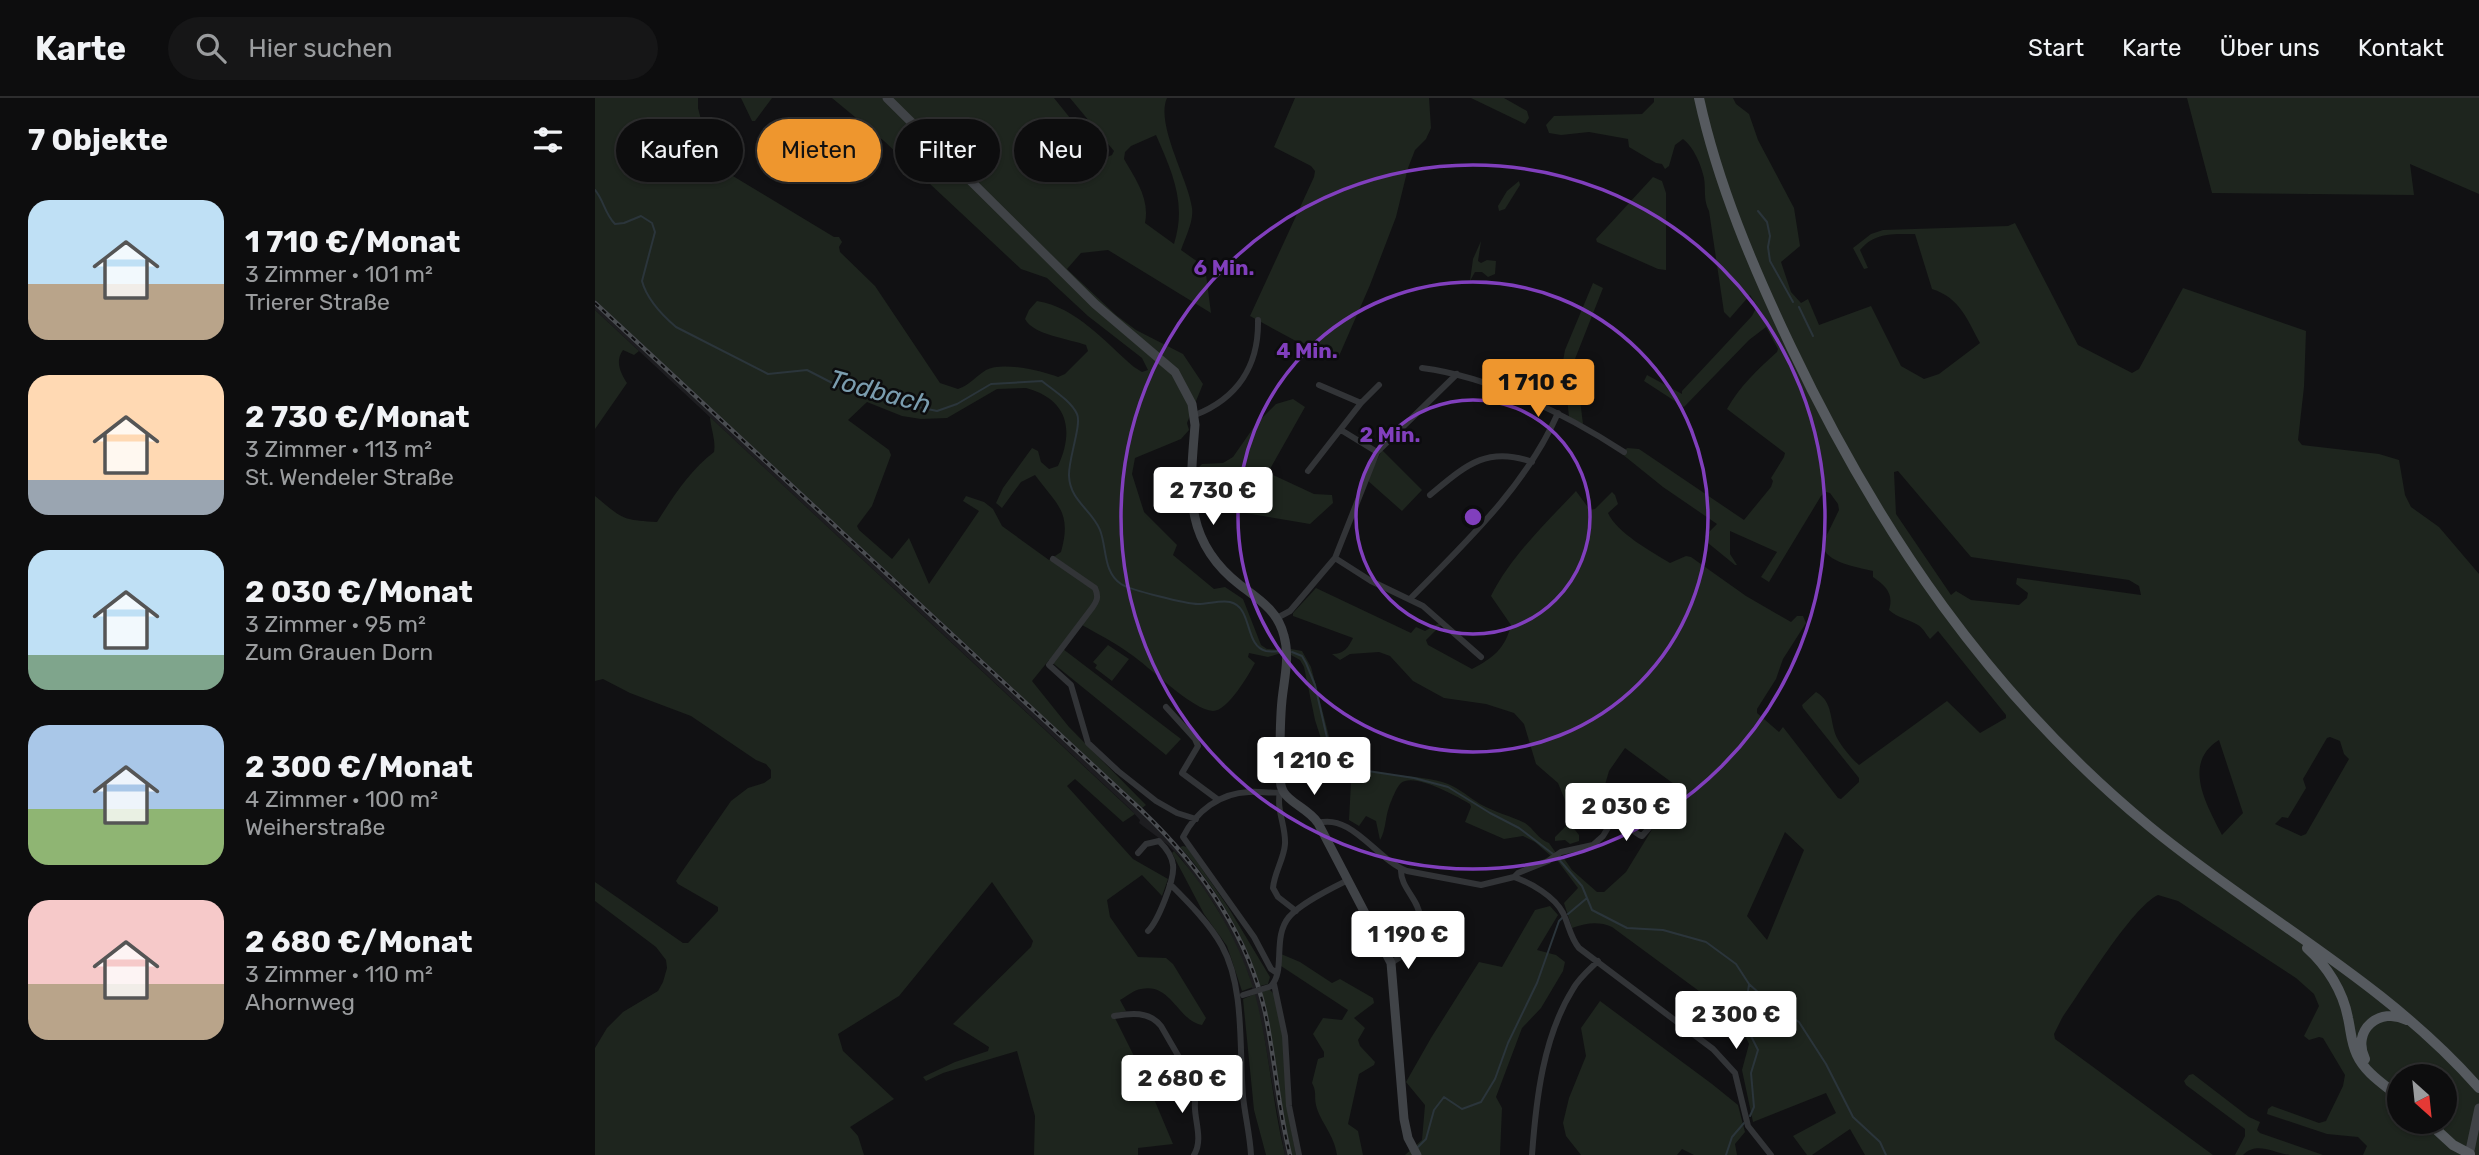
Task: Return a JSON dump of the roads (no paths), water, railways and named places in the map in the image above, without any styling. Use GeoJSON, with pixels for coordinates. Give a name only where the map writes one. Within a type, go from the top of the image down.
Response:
{"type":"FeatureCollection","features":[{"type":"Feature","properties":{"kind":"highway"},"geometry":{"type":"LineString","coordinates":[[1699,98],[1723,185],[1785,335],[1834,436],[1933,595],[2002,682],[2063,748],[2122,803],[2188,857],[2375,990],[2406,1015],[2479,1087]]}},
{"type":"Feature","properties":{"kind":"highway"},"geometry":{"type":"LineString","coordinates":[[2275,920],[2325,967],[2344,1004],[2356,1055],[2387,1087]]}},
{"type":"Feature","properties":{"kind":"highway"},"geometry":{"type":"LineString","coordinates":[[2387,1081],[2361,1052],[2362,1036],[2366,1028],[2379,1017],[2397,1015],[2406,1020],[2456,1064]]}},
{"type":"Feature","properties":{"kind":"highway"},"geometry":{"type":"LineString","coordinates":[[2457,1065],[2463,1070]]}},
{"type":"Feature","properties":{"kind":"highway"},"geometry":{"type":"LineString","coordinates":[[2442,1134],[2453,1144],[2470,1152]]}},
{"type":"Feature","properties":{"kind":"highway"},"geometry":{"type":"LineString","coordinates":[[2448,1134],[2470,1152]]}},
{"type":"Feature","properties":{"kind":"main road"},"geometry":{"type":"LineString","coordinates":[[887,98],[1118,325],[1175,372],[1192,404],[1195,415],[1190,489],[1199,532],[1225,572],[1261,600],[1277,618],[1286,651],[1280,728],[1281,792],[1310,812],[1318,823],[1391,964],[1404,1119],[1416,1153]]}},
{"type":"Feature","properties":{"kind":"main road"},"geometry":{"type":"LineString","coordinates":[[2470,1152],[2479,1108]]}},
{"type":"Feature","properties":{"kind":"street"},"geometry":{"type":"LineString","coordinates":[[1195,415],[1219,403],[1242,379],[1256,352],[1258,320]]}},
{"type":"Feature","properties":{"kind":"street"},"geometry":{"type":"LineString","coordinates":[[1422,368],[1457,374],[1558,413],[1624,452]]}},
{"type":"Feature","properties":{"kind":"street"},"geometry":{"type":"LineString","coordinates":[[1277,618],[1290,611],[1335,558],[1377,452],[1457,374]]}},
{"type":"Feature","properties":{"kind":"street"},"geometry":{"type":"LineString","coordinates":[[1319,385],[1361,403]]}},
{"type":"Feature","properties":{"kind":"street"},"geometry":{"type":"LineString","coordinates":[[1308,471],[1361,403],[1379,385]]}},
{"type":"Feature","properties":{"kind":"street"},"geometry":{"type":"LineString","coordinates":[[1410,599],[1471,537],[1532,462],[1558,413]]}},
{"type":"Feature","properties":{"kind":"street"},"geometry":{"type":"LineString","coordinates":[[1341,430],[1377,452]]}},
{"type":"Feature","properties":{"kind":"street"},"geometry":{"type":"LineString","coordinates":[[1430,495],[1464,467],[1481,458],[1514,456],[1532,462]]}},
{"type":"Feature","properties":{"kind":"street"},"geometry":{"type":"LineString","coordinates":[[1335,558],[1410,599],[1440,619],[1481,657]]}},
{"type":"Feature","properties":{"kind":"street"},"geometry":{"type":"LineString","coordinates":[[1053,559],[1095,588],[1097,593],[1098,599],[1092,608],[1049,664],[1071,685],[1086,740],[1118,771],[1156,801],[1177,813],[1196,819]]}},
{"type":"Feature","properties":{"kind":"street"},"geometry":{"type":"LineString","coordinates":[[1166,707],[1195,739],[1198,746],[1182,773],[1217,799]]}},
{"type":"Feature","properties":{"kind":"street"},"geometry":{"type":"LineString","coordinates":[[1277,974],[1271,970],[1254,937],[1183,837],[1196,819],[1217,799],[1247,792],[1281,792],[1279,805],[1285,830],[1285,845],[1273,888],[1278,897],[1296,911]]}},
{"type":"Feature","properties":{"kind":"street"},"geometry":{"type":"LineString","coordinates":[[1318,823],[1333,821],[1353,832],[1401,869],[1481,885],[1514,877],[1565,850],[1593,845],[1615,816],[1620,817],[1636,834],[1642,836],[1664,802]]}},
{"type":"Feature","properties":{"kind":"street"},"geometry":{"type":"LineString","coordinates":[[1138,853],[1146,844],[1161,843],[1173,863],[1174,872],[1170,884],[1155,923],[1148,931]]}},
{"type":"Feature","properties":{"kind":"street"},"geometry":{"type":"LineString","coordinates":[[1391,964],[1402,956],[1407,933],[1420,917],[1419,909],[1401,878],[1401,869]]}},
{"type":"Feature","properties":{"kind":"street"},"geometry":{"type":"LineString","coordinates":[[1514,877],[1538,889],[1563,912],[1574,942],[1730,1065],[1738,1081],[1748,1126],[1771,1155]]}},
{"type":"Feature","properties":{"kind":"street"},"geometry":{"type":"LineString","coordinates":[[1240,996],[1271,985],[1277,974],[1279,937],[1284,925],[1296,911],[1346,881]]}},
{"type":"Feature","properties":{"kind":"street"},"geometry":{"type":"LineString","coordinates":[[1170,884],[1223,947],[1240,996],[1243,1097],[1251,1155]]}},
{"type":"Feature","properties":{"kind":"street"},"geometry":{"type":"LineString","coordinates":[[1532,1155],[1540,1086],[1553,1033],[1572,989],[1598,961]]}},
{"type":"Feature","properties":{"kind":"street"},"geometry":{"type":"LineString","coordinates":[[1271,985],[1285,1036],[1289,1106],[1299,1155]]}},
{"type":"Feature","properties":{"kind":"street"},"geometry":{"type":"LineString","coordinates":[[1114,1016],[1134,1013],[1156,1020],[1198,1090],[1212,1096],[1243,1097]]}},
{"type":"Feature","properties":{"kind":"street"},"geometry":{"type":"LineString","coordinates":[[1194,1155],[1198,1147],[1194,1100],[1198,1090]]}},
{"type":"Feature","properties":{"kind":"waterway","name":"Todbach"},"geometry":{"type":"LineString","coordinates":[[595,190],[615,224],[641,216],[652,223],[655,232],[642,281],[647,295],[660,312],[676,327],[768,374],[807,370],[842,388],[937,411],[957,404],[991,384],[1042,381],[1066,400],[1077,414],[1078,426],[1069,469],[1070,485],[1100,530],[1108,566],[1115,579],[1135,590],[1183,602],[1230,602],[1242,611],[1259,648],[1283,651]]}},
{"type":"Feature","properties":{"kind":"waterway"},"geometry":{"type":"LineString","coordinates":[[1758,211],[1767,222],[1770,261],[1793,302]]}},
{"type":"Feature","properties":{"kind":"waterway"},"geometry":{"type":"LineString","coordinates":[[1799,307],[1813,336]]}},
{"type":"Feature","properties":{"kind":"waterway","name":"Todbach"},"geometry":{"type":"LineString","coordinates":[[1292,652],[1302,656],[1306,663],[1315,685],[1328,742],[1335,757],[1348,768],[1414,778],[1448,787],[1519,828],[1553,854]]}},
{"type":"Feature","properties":{"kind":"waterway","name":"Todbach"},"geometry":{"type":"LineString","coordinates":[[1557,857],[1582,886],[1592,910],[1627,928],[1663,930],[1706,942],[1736,964],[1749,984],[1770,1003],[1799,1022],[1826,1064],[1853,1117],[1880,1142],[1886,1155]]}},
{"type":"Feature","properties":{"kind":"waterway"},"geometry":{"type":"LineString","coordinates":[[1568,914],[1587,898]]}},
{"type":"Feature","properties":{"kind":"waterway"},"geometry":{"type":"LineString","coordinates":[[1418,1147],[1426,1139],[1434,1110],[1444,1097],[1462,1109],[1481,1102],[1495,1079],[1508,1043],[1537,983],[1559,921],[1563,917]]}},
{"type":"Feature","properties":{"kind":"waterway"},"geometry":{"type":"LineString","coordinates":[[1749,985],[1743,1020],[1758,1050],[1751,1073],[1754,1107],[1750,1116]]}},
{"type":"Feature","properties":{"kind":"waterway"},"geometry":{"type":"LineString","coordinates":[[1726,1155],[1732,1137],[1744,1123]]}},
{"type":"Feature","properties":{"kind":"railway"},"geometry":{"type":"LineString","coordinates":[[595,303],[1140,809],[1162,830],[1201,876],[1233,927],[1257,982],[1265,1012],[1290,1155]]}}]}
